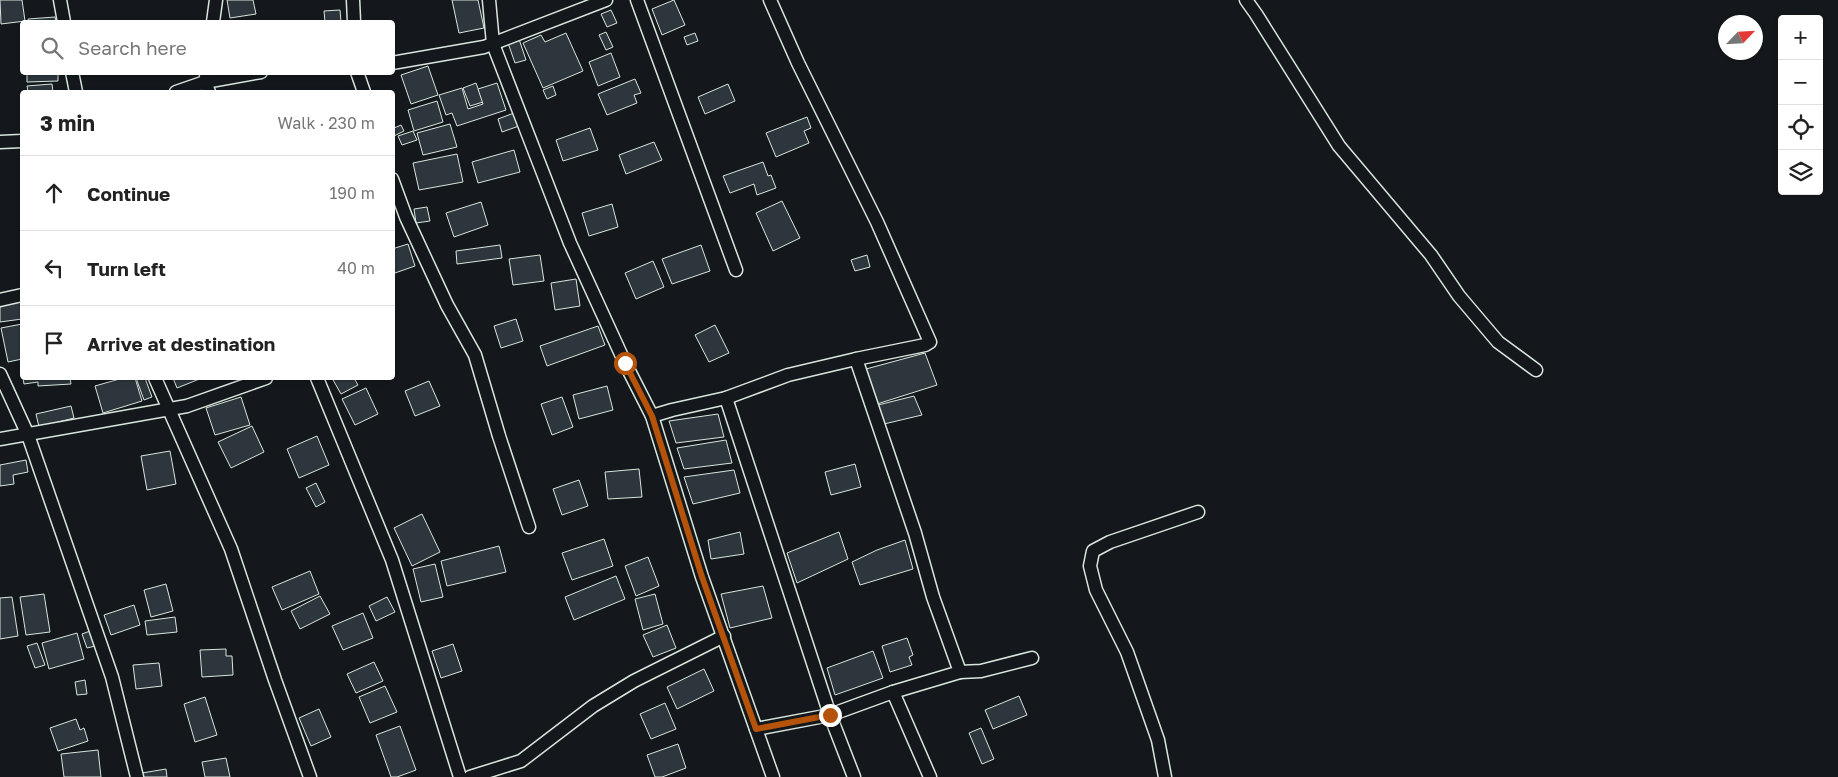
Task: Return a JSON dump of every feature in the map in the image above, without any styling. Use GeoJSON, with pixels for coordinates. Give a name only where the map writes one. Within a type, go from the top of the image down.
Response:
{"type":"FeatureCollection","features":[{"type":"Feature","properties":{"kind":"street"},"geometry":{"type":"LineString","coordinates":[[60,0],[64,20]]}},
{"type":"Feature","properties":{"kind":"street"},"geometry":{"type":"LineString","coordinates":[[213,20],[216,0]]}},
{"type":"Feature","properties":{"kind":"street"},"geometry":{"type":"LineString","coordinates":[[353,0],[354,20]]}},
{"type":"Feature","properties":{"kind":"street"},"geometry":{"type":"LineString","coordinates":[[489,0],[493,44],[570,243],[625,363],[652,416],[702,577],[773,777]]}},
{"type":"Feature","properties":{"kind":"street"},"geometry":{"type":"LineString","coordinates":[[395,62],[484,47],[606,0]]}},
{"type":"Feature","properties":{"kind":"street"},"geometry":{"type":"LineString","coordinates":[[637,0],[736,270]]}},
{"type":"Feature","properties":{"kind":"street"},"geometry":{"type":"LineString","coordinates":[[652,416],[726,398],[788,375],[925,345],[930,342],[877,222],[798,63],[770,0]]}},
{"type":"Feature","properties":{"kind":"street"},"geometry":{"type":"LineString","coordinates":[[1246,0],[1339,146],[1431,254],[1459,296],[1498,342],[1536,370]]}},
{"type":"Feature","properties":{"kind":"street"},"geometry":{"type":"LineString","coordinates":[[73,75],[76,90]]}},
{"type":"Feature","properties":{"kind":"street"},"geometry":{"type":"LineString","coordinates":[[182,90],[207,82],[245,75]]}},
{"type":"Feature","properties":{"kind":"street"},"geometry":{"type":"LineString","coordinates":[[358,75],[363,90]]}},
{"type":"Feature","properties":{"kind":"street"},"geometry":{"type":"LineString","coordinates":[[0,142],[20,141]]}},
{"type":"Feature","properties":{"kind":"street"},"geometry":{"type":"LineString","coordinates":[[396,202],[447,305],[475,355],[529,527]]}},
{"type":"Feature","properties":{"kind":"street"},"geometry":{"type":"LineString","coordinates":[[0,300],[20,295]]}},
{"type":"Feature","properties":{"kind":"street"},"geometry":{"type":"LineString","coordinates":[[856,359],[915,533],[933,597],[960,672]]}},
{"type":"Feature","properties":{"kind":"street"},"geometry":{"type":"LineString","coordinates":[[0,374],[28,435],[112,677],[137,777]]}},
{"type":"Feature","properties":{"kind":"street"},"geometry":{"type":"LineString","coordinates":[[155,380],[231,549],[310,777]]}},
{"type":"Feature","properties":{"kind":"street"},"geometry":{"type":"LineString","coordinates":[[0,439],[187,406],[260,380]]}},
{"type":"Feature","properties":{"kind":"street"},"geometry":{"type":"LineString","coordinates":[[318,380],[392,560],[460,777]]}},
{"type":"Feature","properties":{"kind":"street"},"geometry":{"type":"LineString","coordinates":[[726,398],[830,715],[854,777]]}},
{"type":"Feature","properties":{"kind":"street"},"geometry":{"type":"LineString","coordinates":[[1165,777],[1158,740],[1127,652],[1096,590],[1090,566],[1093,551],[1110,542],[1198,512]]}},
{"type":"Feature","properties":{"kind":"street"},"geometry":{"type":"LineString","coordinates":[[470,777],[521,760],[593,706],[634,681],[724,636]]}},
{"type":"Feature","properties":{"kind":"street"},"geometry":{"type":"LineString","coordinates":[[756,729],[830,715],[893,692],[960,672],[981,671],[1032,658]]}},
{"type":"Feature","properties":{"kind":"street"},"geometry":{"type":"LineString","coordinates":[[893,692],[930,777]]}},
{"type":"Feature","properties":{"kind":"building"},"geometry":{"type":"Polygon","coordinates":[[[0,0],[22,0],[25,20],[1,24],[0,0]]]}},
{"type":"Feature","properties":{"kind":"building"},"geometry":{"type":"Polygon","coordinates":[[[227,0],[253,0],[256,14],[230,18],[227,0]]]}},
{"type":"Feature","properties":{"kind":"building"},"geometry":{"type":"Polygon","coordinates":[[[452,0],[478,0],[484,28],[459,33],[452,0]]]}},
{"type":"Feature","properties":{"kind":"building"},"geometry":{"type":"Polygon","coordinates":[[[674,0],[685,25],[662,35],[652,9],[674,0]]]}},
{"type":"Feature","properties":{"kind":"building"},"geometry":{"type":"Polygon","coordinates":[[[340,10],[341,20],[325,20],[324,11],[340,10]]]}},
{"type":"Feature","properties":{"kind":"building"},"geometry":{"type":"Polygon","coordinates":[[[611,10],[617,23],[607,27],[601,14],[611,10]]]}},
{"type":"Feature","properties":{"kind":"building"},"geometry":{"type":"Polygon","coordinates":[[[55,17],[56,20],[28,20],[55,17]]]}},
{"type":"Feature","properties":{"kind":"building"},"geometry":{"type":"Polygon","coordinates":[[[606,32],[613,47],[606,50],[599,35],[606,32]]]}},
{"type":"Feature","properties":{"kind":"building"},"geometry":{"type":"Polygon","coordinates":[[[566,33],[583,71],[543,88],[523,43],[541,35],[545,42],[566,33]]]}},
{"type":"Feature","properties":{"kind":"building"},"geometry":{"type":"Polygon","coordinates":[[[695,33],[698,41],[687,45],[684,37],[695,33]]]}},
{"type":"Feature","properties":{"kind":"building"},"geometry":{"type":"Polygon","coordinates":[[[519,39],[526,60],[515,63],[508,43],[519,39]]]}},
{"type":"Feature","properties":{"kind":"building"},"geometry":{"type":"Polygon","coordinates":[[[611,53],[620,77],[598,86],[589,62],[611,53]]]}},
{"type":"Feature","properties":{"kind":"building"},"geometry":{"type":"Polygon","coordinates":[[[428,66],[438,95],[411,104],[401,75],[428,66]]]}},
{"type":"Feature","properties":{"kind":"building"},"geometry":{"type":"Polygon","coordinates":[[[27,75],[58,75],[58,81],[27,82],[27,75]]]}},
{"type":"Feature","properties":{"kind":"building"},"geometry":{"type":"Polygon","coordinates":[[[635,79],[641,93],[634,95],[637,103],[607,115],[598,94],[635,79]]]}},
{"type":"Feature","properties":{"kind":"building"},"geometry":{"type":"Polygon","coordinates":[[[476,83],[483,102],[470,106],[463,88],[476,83]]]}},
{"type":"Feature","properties":{"kind":"building"},"geometry":{"type":"Polygon","coordinates":[[[497,83],[506,110],[457,126],[452,113],[446,115],[439,95],[462,88],[468,109],[483,104],[478,89],[497,83]]]}},
{"type":"Feature","properties":{"kind":"building"},"geometry":{"type":"Polygon","coordinates":[[[52,84],[53,90],[28,90],[27,86],[52,84]]]}},
{"type":"Feature","properties":{"kind":"building"},"geometry":{"type":"Polygon","coordinates":[[[728,84],[735,101],[705,114],[698,97],[728,84]]]}},
{"type":"Feature","properties":{"kind":"building"},"geometry":{"type":"Polygon","coordinates":[[[553,86],[556,95],[547,99],[543,90],[553,86]]]}},
{"type":"Feature","properties":{"kind":"building"},"geometry":{"type":"Polygon","coordinates":[[[437,101],[443,122],[414,131],[408,110],[437,101]]]}},
{"type":"Feature","properties":{"kind":"building"},"geometry":{"type":"Polygon","coordinates":[[[514,113],[519,126],[502,132],[498,119],[514,113]]]}},
{"type":"Feature","properties":{"kind":"building"},"geometry":{"type":"Polygon","coordinates":[[[807,117],[811,128],[804,131],[809,143],[776,157],[766,133],[807,117]]]}},
{"type":"Feature","properties":{"kind":"building"},"geometry":{"type":"Polygon","coordinates":[[[450,124],[457,147],[423,155],[417,133],[450,124]]]}},
{"type":"Feature","properties":{"kind":"building"},"geometry":{"type":"Polygon","coordinates":[[[401,125],[404,131],[395,136],[395,128],[401,125]]]}},
{"type":"Feature","properties":{"kind":"building"},"geometry":{"type":"Polygon","coordinates":[[[590,128],[598,150],[563,161],[556,140],[590,128]]]}},
{"type":"Feature","properties":{"kind":"building"},"geometry":{"type":"Polygon","coordinates":[[[413,131],[417,140],[402,145],[398,136],[413,131]]]}},
{"type":"Feature","properties":{"kind":"building"},"geometry":{"type":"Polygon","coordinates":[[[654,142],[662,160],[626,174],[619,155],[654,142]]]}},
{"type":"Feature","properties":{"kind":"building"},"geometry":{"type":"Polygon","coordinates":[[[514,150],[520,172],[478,183],[472,162],[514,150]]]}},
{"type":"Feature","properties":{"kind":"building"},"geometry":{"type":"Polygon","coordinates":[[[457,154],[463,182],[419,190],[413,163],[457,154]]]}},
{"type":"Feature","properties":{"kind":"building"},"geometry":{"type":"Polygon","coordinates":[[[763,162],[768,176],[771,175],[776,188],[757,195],[754,184],[730,193],[723,176],[763,162]]]}},
{"type":"Feature","properties":{"kind":"building"},"geometry":{"type":"Polygon","coordinates":[[[782,201],[800,238],[773,251],[756,213],[782,201]]]}},
{"type":"Feature","properties":{"kind":"building"},"geometry":{"type":"Polygon","coordinates":[[[481,202],[488,225],[454,237],[446,213],[481,202]]]}},
{"type":"Feature","properties":{"kind":"building"},"geometry":{"type":"Polygon","coordinates":[[[612,204],[618,227],[589,236],[582,213],[612,204]]]}},
{"type":"Feature","properties":{"kind":"building"},"geometry":{"type":"Polygon","coordinates":[[[427,207],[430,221],[416,223],[414,209],[427,207]]]}},
{"type":"Feature","properties":{"kind":"building"},"geometry":{"type":"Polygon","coordinates":[[[408,244],[415,266],[395,273],[395,248],[408,244]]]}},
{"type":"Feature","properties":{"kind":"building"},"geometry":{"type":"Polygon","coordinates":[[[500,245],[502,258],[457,264],[456,251],[500,245]]]}},
{"type":"Feature","properties":{"kind":"building"},"geometry":{"type":"Polygon","coordinates":[[[701,245],[710,271],[672,284],[662,259],[701,245]]]}},
{"type":"Feature","properties":{"kind":"building"},"geometry":{"type":"Polygon","coordinates":[[[540,255],[544,281],[513,285],[509,259],[540,255]]]}},
{"type":"Feature","properties":{"kind":"building"},"geometry":{"type":"Polygon","coordinates":[[[867,255],[870,267],[855,271],[851,260],[867,255]]]}},
{"type":"Feature","properties":{"kind":"building"},"geometry":{"type":"Polygon","coordinates":[[[653,261],[664,287],[636,299],[625,273],[653,261]]]}},
{"type":"Feature","properties":{"kind":"building"},"geometry":{"type":"Polygon","coordinates":[[[576,279],[580,306],[555,310],[551,283],[576,279]]]}},
{"type":"Feature","properties":{"kind":"building"},"geometry":{"type":"Polygon","coordinates":[[[20,302],[20,319],[0,322],[0,305],[20,302]]]}},
{"type":"Feature","properties":{"kind":"building"},"geometry":{"type":"Polygon","coordinates":[[[516,319],[523,341],[501,348],[494,326],[516,319]]]}},
{"type":"Feature","properties":{"kind":"building"},"geometry":{"type":"Polygon","coordinates":[[[20,324],[20,359],[8,362],[1,328],[20,324]]]}},
{"type":"Feature","properties":{"kind":"building"},"geometry":{"type":"Polygon","coordinates":[[[715,325],[729,353],[709,362],[695,335],[715,325]]]}},
{"type":"Feature","properties":{"kind":"building"},"geometry":{"type":"Polygon","coordinates":[[[598,326],[605,345],[547,366],[540,346],[598,326]]]}},
{"type":"Feature","properties":{"kind":"building"},"geometry":{"type":"Polygon","coordinates":[[[925,353],[937,385],[877,404],[866,369],[925,353]]]}},
{"type":"Feature","properties":{"kind":"building"},"geometry":{"type":"Polygon","coordinates":[[[23,380],[70,380],[71,384],[38,386],[38,382],[24,384],[23,380]]]}},
{"type":"Feature","properties":{"kind":"building"},"geometry":{"type":"Polygon","coordinates":[[[116,380],[136,380],[142,401],[103,413],[95,386],[116,380]]]}},
{"type":"Feature","properties":{"kind":"building"},"geometry":{"type":"Polygon","coordinates":[[[137,380],[146,380],[152,397],[144,400],[137,380]]]}},
{"type":"Feature","properties":{"kind":"building"},"geometry":{"type":"Polygon","coordinates":[[[174,380],[197,380],[177,388],[174,380]]]}},
{"type":"Feature","properties":{"kind":"building"},"geometry":{"type":"Polygon","coordinates":[[[333,380],[355,380],[358,385],[341,394],[333,380]]]}},
{"type":"Feature","properties":{"kind":"building"},"geometry":{"type":"Polygon","coordinates":[[[429,381],[440,406],[415,416],[405,391],[429,381]]]}},
{"type":"Feature","properties":{"kind":"building"},"geometry":{"type":"Polygon","coordinates":[[[607,386],[613,410],[579,419],[573,395],[607,386]]]}},
{"type":"Feature","properties":{"kind":"building"},"geometry":{"type":"Polygon","coordinates":[[[366,388],[378,414],[355,425],[342,399],[366,388]]]}},
{"type":"Feature","properties":{"kind":"building"},"geometry":{"type":"Polygon","coordinates":[[[914,396],[922,415],[884,424],[878,405],[914,396]]]}},
{"type":"Feature","properties":{"kind":"building"},"geometry":{"type":"Polygon","coordinates":[[[241,397],[250,425],[215,435],[206,408],[241,397]]]}},
{"type":"Feature","properties":{"kind":"building"},"geometry":{"type":"Polygon","coordinates":[[[562,397],[573,427],[552,435],[541,404],[562,397]]]}},
{"type":"Feature","properties":{"kind":"building"},"geometry":{"type":"Polygon","coordinates":[[[71,406],[74,418],[39,427],[36,414],[71,406]]]}},
{"type":"Feature","properties":{"kind":"building"},"geometry":{"type":"Polygon","coordinates":[[[718,414],[724,437],[676,443],[669,421],[718,414]]]}},
{"type":"Feature","properties":{"kind":"building"},"geometry":{"type":"Polygon","coordinates":[[[252,426],[264,452],[231,468],[218,442],[252,426]]]}},
{"type":"Feature","properties":{"kind":"building"},"geometry":{"type":"Polygon","coordinates":[[[317,436],[329,465],[299,478],[287,449],[317,436]]]}},
{"type":"Feature","properties":{"kind":"building"},"geometry":{"type":"Polygon","coordinates":[[[726,440],[732,463],[684,469],[677,448],[726,440]]]}},
{"type":"Feature","properties":{"kind":"building"},"geometry":{"type":"Polygon","coordinates":[[[170,451],[176,484],[147,490],[141,456],[170,451]]]}},
{"type":"Feature","properties":{"kind":"building"},"geometry":{"type":"Polygon","coordinates":[[[26,460],[28,472],[13,475],[14,484],[0,486],[0,465],[26,460]]]}},
{"type":"Feature","properties":{"kind":"building"},"geometry":{"type":"Polygon","coordinates":[[[855,464],[861,487],[831,495],[825,472],[855,464]]]}},
{"type":"Feature","properties":{"kind":"building"},"geometry":{"type":"Polygon","coordinates":[[[639,469],[642,497],[608,499],[605,472],[639,469]]]}},
{"type":"Feature","properties":{"kind":"building"},"geometry":{"type":"Polygon","coordinates":[[[734,470],[740,493],[693,504],[684,477],[734,470]]]}},
{"type":"Feature","properties":{"kind":"building"},"geometry":{"type":"Polygon","coordinates":[[[579,480],[588,506],[562,515],[553,489],[579,480]]]}},
{"type":"Feature","properties":{"kind":"building"},"geometry":{"type":"Polygon","coordinates":[[[316,483],[325,502],[316,507],[306,488],[316,483]]]}},
{"type":"Feature","properties":{"kind":"building"},"geometry":{"type":"Polygon","coordinates":[[[422,514],[440,552],[412,566],[394,528],[422,514]]]}},
{"type":"Feature","properties":{"kind":"building"},"geometry":{"type":"Polygon","coordinates":[[[740,532],[744,554],[711,559],[708,540],[740,532]]]}},
{"type":"Feature","properties":{"kind":"building"},"geometry":{"type":"Polygon","coordinates":[[[839,532],[848,559],[797,583],[787,553],[839,532]]]}},
{"type":"Feature","properties":{"kind":"building"},"geometry":{"type":"Polygon","coordinates":[[[604,539],[613,566],[572,580],[562,553],[604,539]]]}},
{"type":"Feature","properties":{"kind":"building"},"geometry":{"type":"Polygon","coordinates":[[[905,540],[913,569],[860,585],[852,562],[905,540]]]}},
{"type":"Feature","properties":{"kind":"building"},"geometry":{"type":"Polygon","coordinates":[[[499,546],[506,572],[447,586],[441,561],[499,546]]]}},
{"type":"Feature","properties":{"kind":"building"},"geometry":{"type":"Polygon","coordinates":[[[648,557],[659,586],[636,596],[625,566],[648,557]]]}},
{"type":"Feature","properties":{"kind":"building"},"geometry":{"type":"Polygon","coordinates":[[[435,564],[443,597],[421,602],[413,569],[435,564]]]}},
{"type":"Feature","properties":{"kind":"building"},"geometry":{"type":"Polygon","coordinates":[[[310,571],[319,594],[282,610],[272,587],[310,571]]]}},
{"type":"Feature","properties":{"kind":"building"},"geometry":{"type":"Polygon","coordinates":[[[616,576],[625,599],[574,620],[565,597],[616,576]]]}},
{"type":"Feature","properties":{"kind":"building"},"geometry":{"type":"Polygon","coordinates":[[[166,584],[173,611],[151,617],[144,590],[166,584]]]}},
{"type":"Feature","properties":{"kind":"building"},"geometry":{"type":"Polygon","coordinates":[[[763,586],[772,618],[730,628],[721,594],[763,586]]]}},
{"type":"Feature","properties":{"kind":"building"},"geometry":{"type":"Polygon","coordinates":[[[44,594],[50,632],[26,635],[20,597],[44,594]]]}},
{"type":"Feature","properties":{"kind":"building"},"geometry":{"type":"Polygon","coordinates":[[[655,594],[663,624],[643,630],[635,599],[655,594]]]}},
{"type":"Feature","properties":{"kind":"building"},"geometry":{"type":"Polygon","coordinates":[[[320,596],[330,614],[300,629],[291,611],[320,596]]]}},
{"type":"Feature","properties":{"kind":"building"},"geometry":{"type":"Polygon","coordinates":[[[12,597],[18,636],[0,639],[0,598],[12,597]]]}},
{"type":"Feature","properties":{"kind":"building"},"geometry":{"type":"Polygon","coordinates":[[[387,597],[395,612],[376,621],[369,606],[387,597]]]}},
{"type":"Feature","properties":{"kind":"building"},"geometry":{"type":"Polygon","coordinates":[[[134,605],[140,625],[111,635],[104,615],[134,605]]]}},
{"type":"Feature","properties":{"kind":"building"},"geometry":{"type":"Polygon","coordinates":[[[363,613],[373,638],[343,650],[332,626],[363,613]]]}},
{"type":"Feature","properties":{"kind":"building"},"geometry":{"type":"Polygon","coordinates":[[[175,617],[177,632],[147,635],[145,621],[175,617]]]}},
{"type":"Feature","properties":{"kind":"building"},"geometry":{"type":"Polygon","coordinates":[[[667,625],[676,648],[653,657],[643,635],[667,625]]]}},
{"type":"Feature","properties":{"kind":"building"},"geometry":{"type":"Polygon","coordinates":[[[90,631],[95,646],[87,648],[82,634],[90,631]]]}},
{"type":"Feature","properties":{"kind":"building"},"geometry":{"type":"Polygon","coordinates":[[[77,633],[84,659],[49,669],[42,643],[77,633]]]}},
{"type":"Feature","properties":{"kind":"building"},"geometry":{"type":"Polygon","coordinates":[[[907,638],[913,655],[909,657],[912,665],[890,672],[882,646],[907,638]]]}},
{"type":"Feature","properties":{"kind":"building"},"geometry":{"type":"Polygon","coordinates":[[[37,643],[45,665],[35,668],[27,646],[37,643]]]}},
{"type":"Feature","properties":{"kind":"building"},"geometry":{"type":"Polygon","coordinates":[[[453,644],[462,671],[441,678],[432,651],[453,644]]]}},
{"type":"Feature","properties":{"kind":"building"},"geometry":{"type":"Polygon","coordinates":[[[226,649],[226,656],[232,656],[233,675],[202,677],[200,650],[226,649]]]}},
{"type":"Feature","properties":{"kind":"building"},"geometry":{"type":"Polygon","coordinates":[[[873,651],[883,678],[835,695],[827,668],[873,651]]]}},
{"type":"Feature","properties":{"kind":"building"},"geometry":{"type":"Polygon","coordinates":[[[374,662],[383,681],[356,693],[347,674],[374,662]]]}},
{"type":"Feature","properties":{"kind":"building"},"geometry":{"type":"Polygon","coordinates":[[[159,663],[162,686],[136,689],[133,665],[159,663]]]}},
{"type":"Feature","properties":{"kind":"building"},"geometry":{"type":"Polygon","coordinates":[[[704,669],[714,691],[677,709],[667,687],[704,669]]]}},
{"type":"Feature","properties":{"kind":"building"},"geometry":{"type":"Polygon","coordinates":[[[85,680],[87,694],[77,695],[75,682],[85,680]]]}},
{"type":"Feature","properties":{"kind":"building"},"geometry":{"type":"Polygon","coordinates":[[[385,686],[397,712],[370,723],[359,697],[385,686]]]}},
{"type":"Feature","properties":{"kind":"building"},"geometry":{"type":"Polygon","coordinates":[[[1019,696],[1027,715],[993,729],[985,710],[1019,696]]]}},
{"type":"Feature","properties":{"kind":"building"},"geometry":{"type":"Polygon","coordinates":[[[205,697],[217,735],[195,742],[184,704],[205,697]]]}},
{"type":"Feature","properties":{"kind":"building"},"geometry":{"type":"Polygon","coordinates":[[[665,703],[676,729],[651,739],[640,714],[665,703]]]}},
{"type":"Feature","properties":{"kind":"building"},"geometry":{"type":"Polygon","coordinates":[[[319,709],[331,737],[311,746],[299,718],[319,709]]]}},
{"type":"Feature","properties":{"kind":"building"},"geometry":{"type":"Polygon","coordinates":[[[76,719],[80,730],[84,728],[88,741],[58,751],[50,728],[76,719]]]}},
{"type":"Feature","properties":{"kind":"building"},"geometry":{"type":"Polygon","coordinates":[[[400,726],[416,770],[397,777],[391,777],[376,735],[400,726]]]}},
{"type":"Feature","properties":{"kind":"building"},"geometry":{"type":"Polygon","coordinates":[[[981,728],[994,759],[982,764],[969,733],[981,728]]]}},
{"type":"Feature","properties":{"kind":"building"},"geometry":{"type":"Polygon","coordinates":[[[678,744],[686,768],[662,777],[655,777],[647,755],[678,744]]]}},
{"type":"Feature","properties":{"kind":"building"},"geometry":{"type":"Polygon","coordinates":[[[98,750],[101,777],[64,777],[61,754],[98,750]]]}},
{"type":"Feature","properties":{"kind":"building"},"geometry":{"type":"Polygon","coordinates":[[[226,758],[230,777],[205,777],[202,762],[226,758]]]}},
{"type":"Feature","properties":{"kind":"building"},"geometry":{"type":"Polygon","coordinates":[[[166,769],[167,777],[142,777],[142,773],[166,769]]]}},
{"type":"Feature","properties":{"kind":"route"},"geometry":{"type":"LineString","coordinates":[[625,363],[652,416],[702,577],[756,729],[791,724],[830,715]]}}]}
